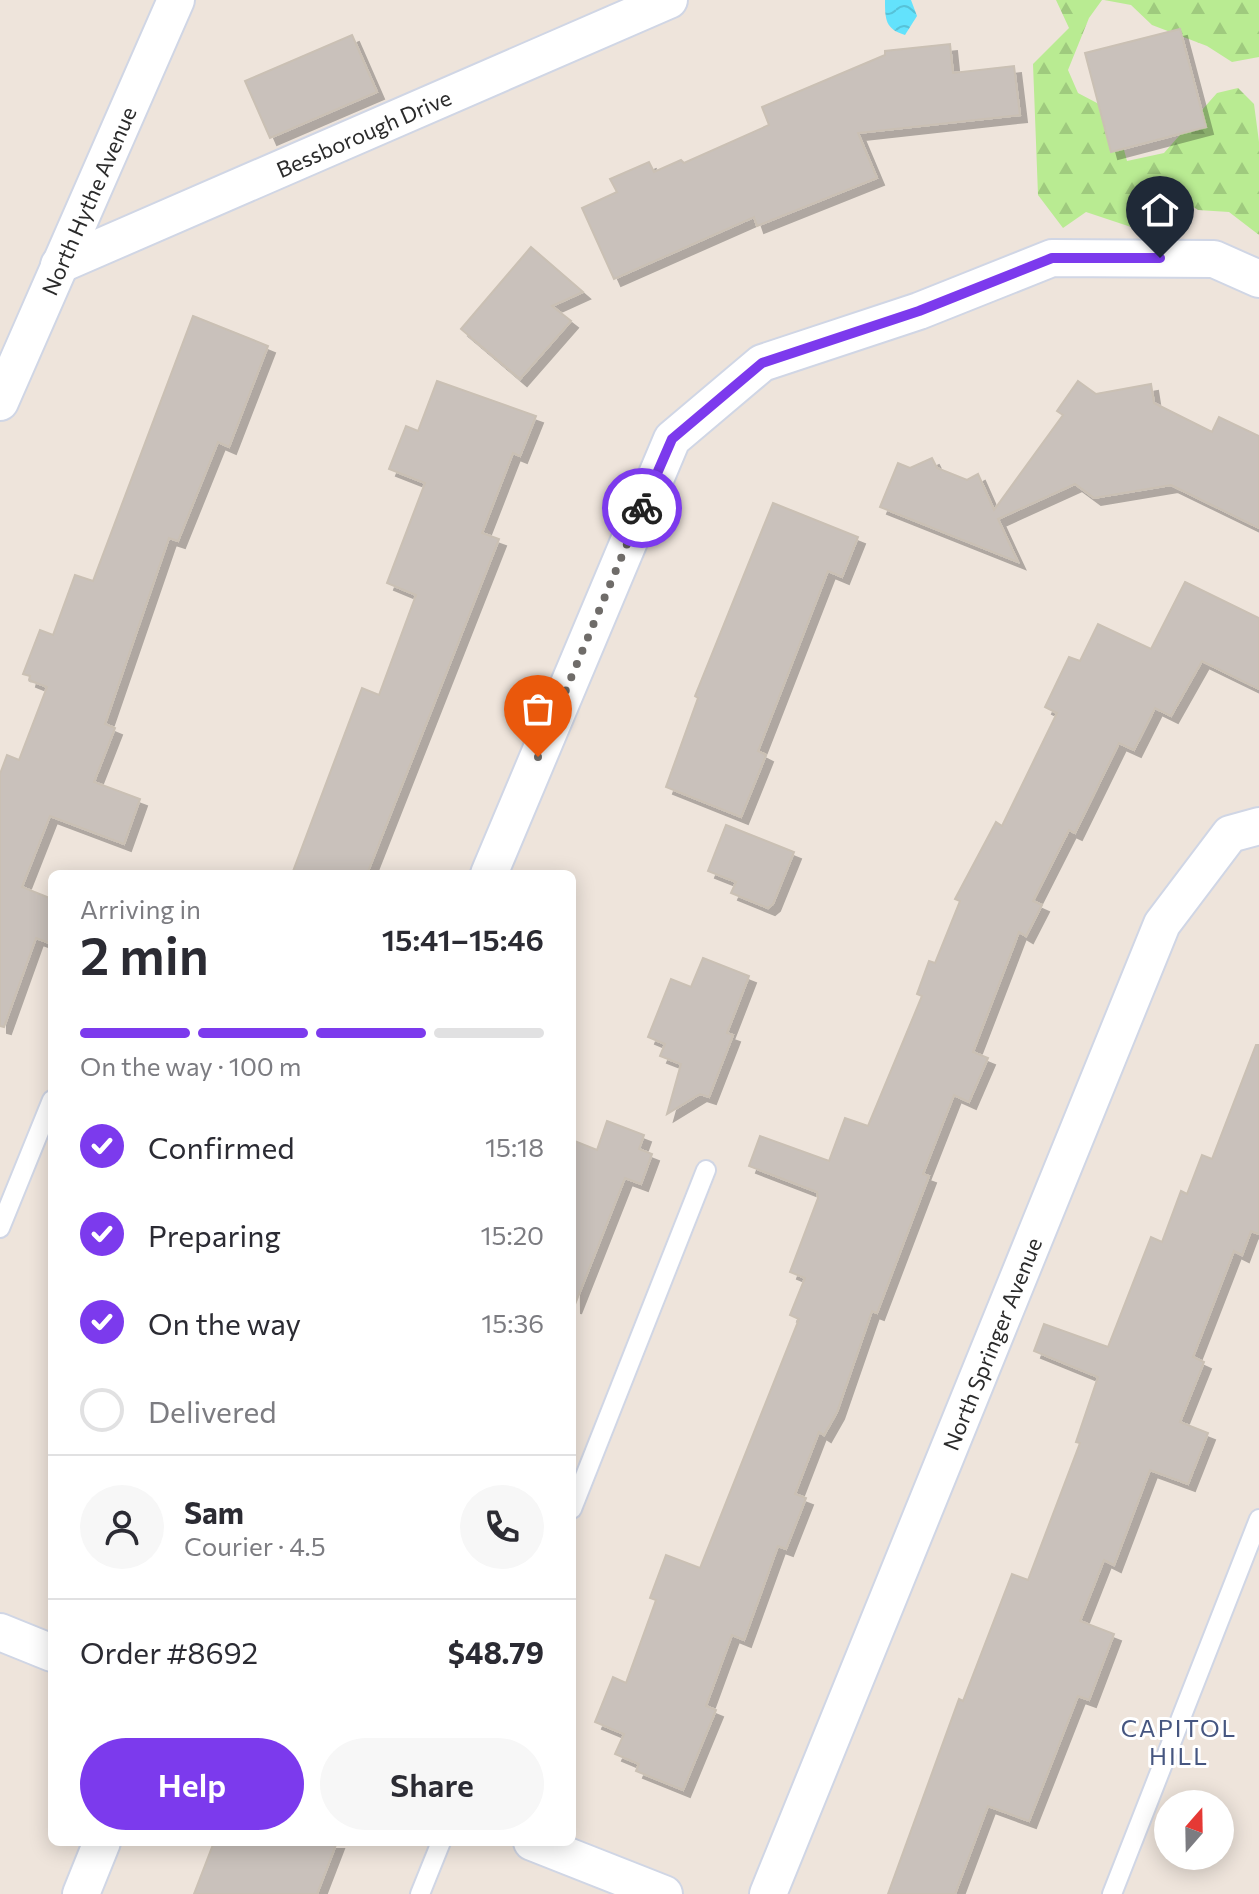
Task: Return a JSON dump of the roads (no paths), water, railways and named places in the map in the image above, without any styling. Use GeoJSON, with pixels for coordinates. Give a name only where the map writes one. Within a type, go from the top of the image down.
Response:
{"type":"FeatureCollection","features":[{"type":"Feature","properties":{"kind":"street","name":"North Hythe Avenue"},"geometry":{"type":"LineString","coordinates":[[0,402],[176,0]]}},
{"type":"Feature","properties":{"kind":"street","name":"Bessborough Drive"},"geometry":{"type":"LineString","coordinates":[[59,265],[669,0]]}},
{"type":"Feature","properties":{"kind":"street"},"geometry":{"type":"LineString","coordinates":[[491,870],[672,439],[762,363],[919,311],[1052,258],[1214,259],[1259,279]]}},
{"type":"Feature","properties":{"kind":"street","name":"North Springer Avenue"},"geometry":{"type":"LineString","coordinates":[[768,1894],[1162,924],[1230,834],[1259,826]]}},
{"type":"Feature","properties":{"kind":"street"},"geometry":{"type":"LineString","coordinates":[[0,1632],[48,1651]]}},
{"type":"Feature","properties":{"kind":"street"},"geometry":{"type":"LineString","coordinates":[[81,1894],[100,1846]]}},
{"type":"Feature","properties":{"kind":"street"},"geometry":{"type":"LineString","coordinates":[[542,1846],[664,1894]]}},
{"type":"Feature","properties":{"kind":"lane"},"geometry":{"type":"LineString","coordinates":[[0,1228],[48,1110]]}},
{"type":"Feature","properties":{"kind":"lane"},"geometry":{"type":"LineString","coordinates":[[576,1499],[706,1170]]}},
{"type":"Feature","properties":{"kind":"lane"},"geometry":{"type":"LineString","coordinates":[[1112,1894],[1259,1519]]}},
{"type":"Feature","properties":{"kind":"lane"},"geometry":{"type":"LineString","coordinates":[[420,1894],[439,1846]]}},
{"type":"Feature","properties":{"kind":"water"},"geometry":{"type":"Polygon","coordinates":[[[885,0],[911,0],[917,16],[905,35],[890,26],[885,13],[885,0]]]}},
{"type":"Feature","properties":{"kind":"district","name":"CAPITOL HILL"},"geometry":{"type":"Point","coordinates":[1179,1741]}}]}
